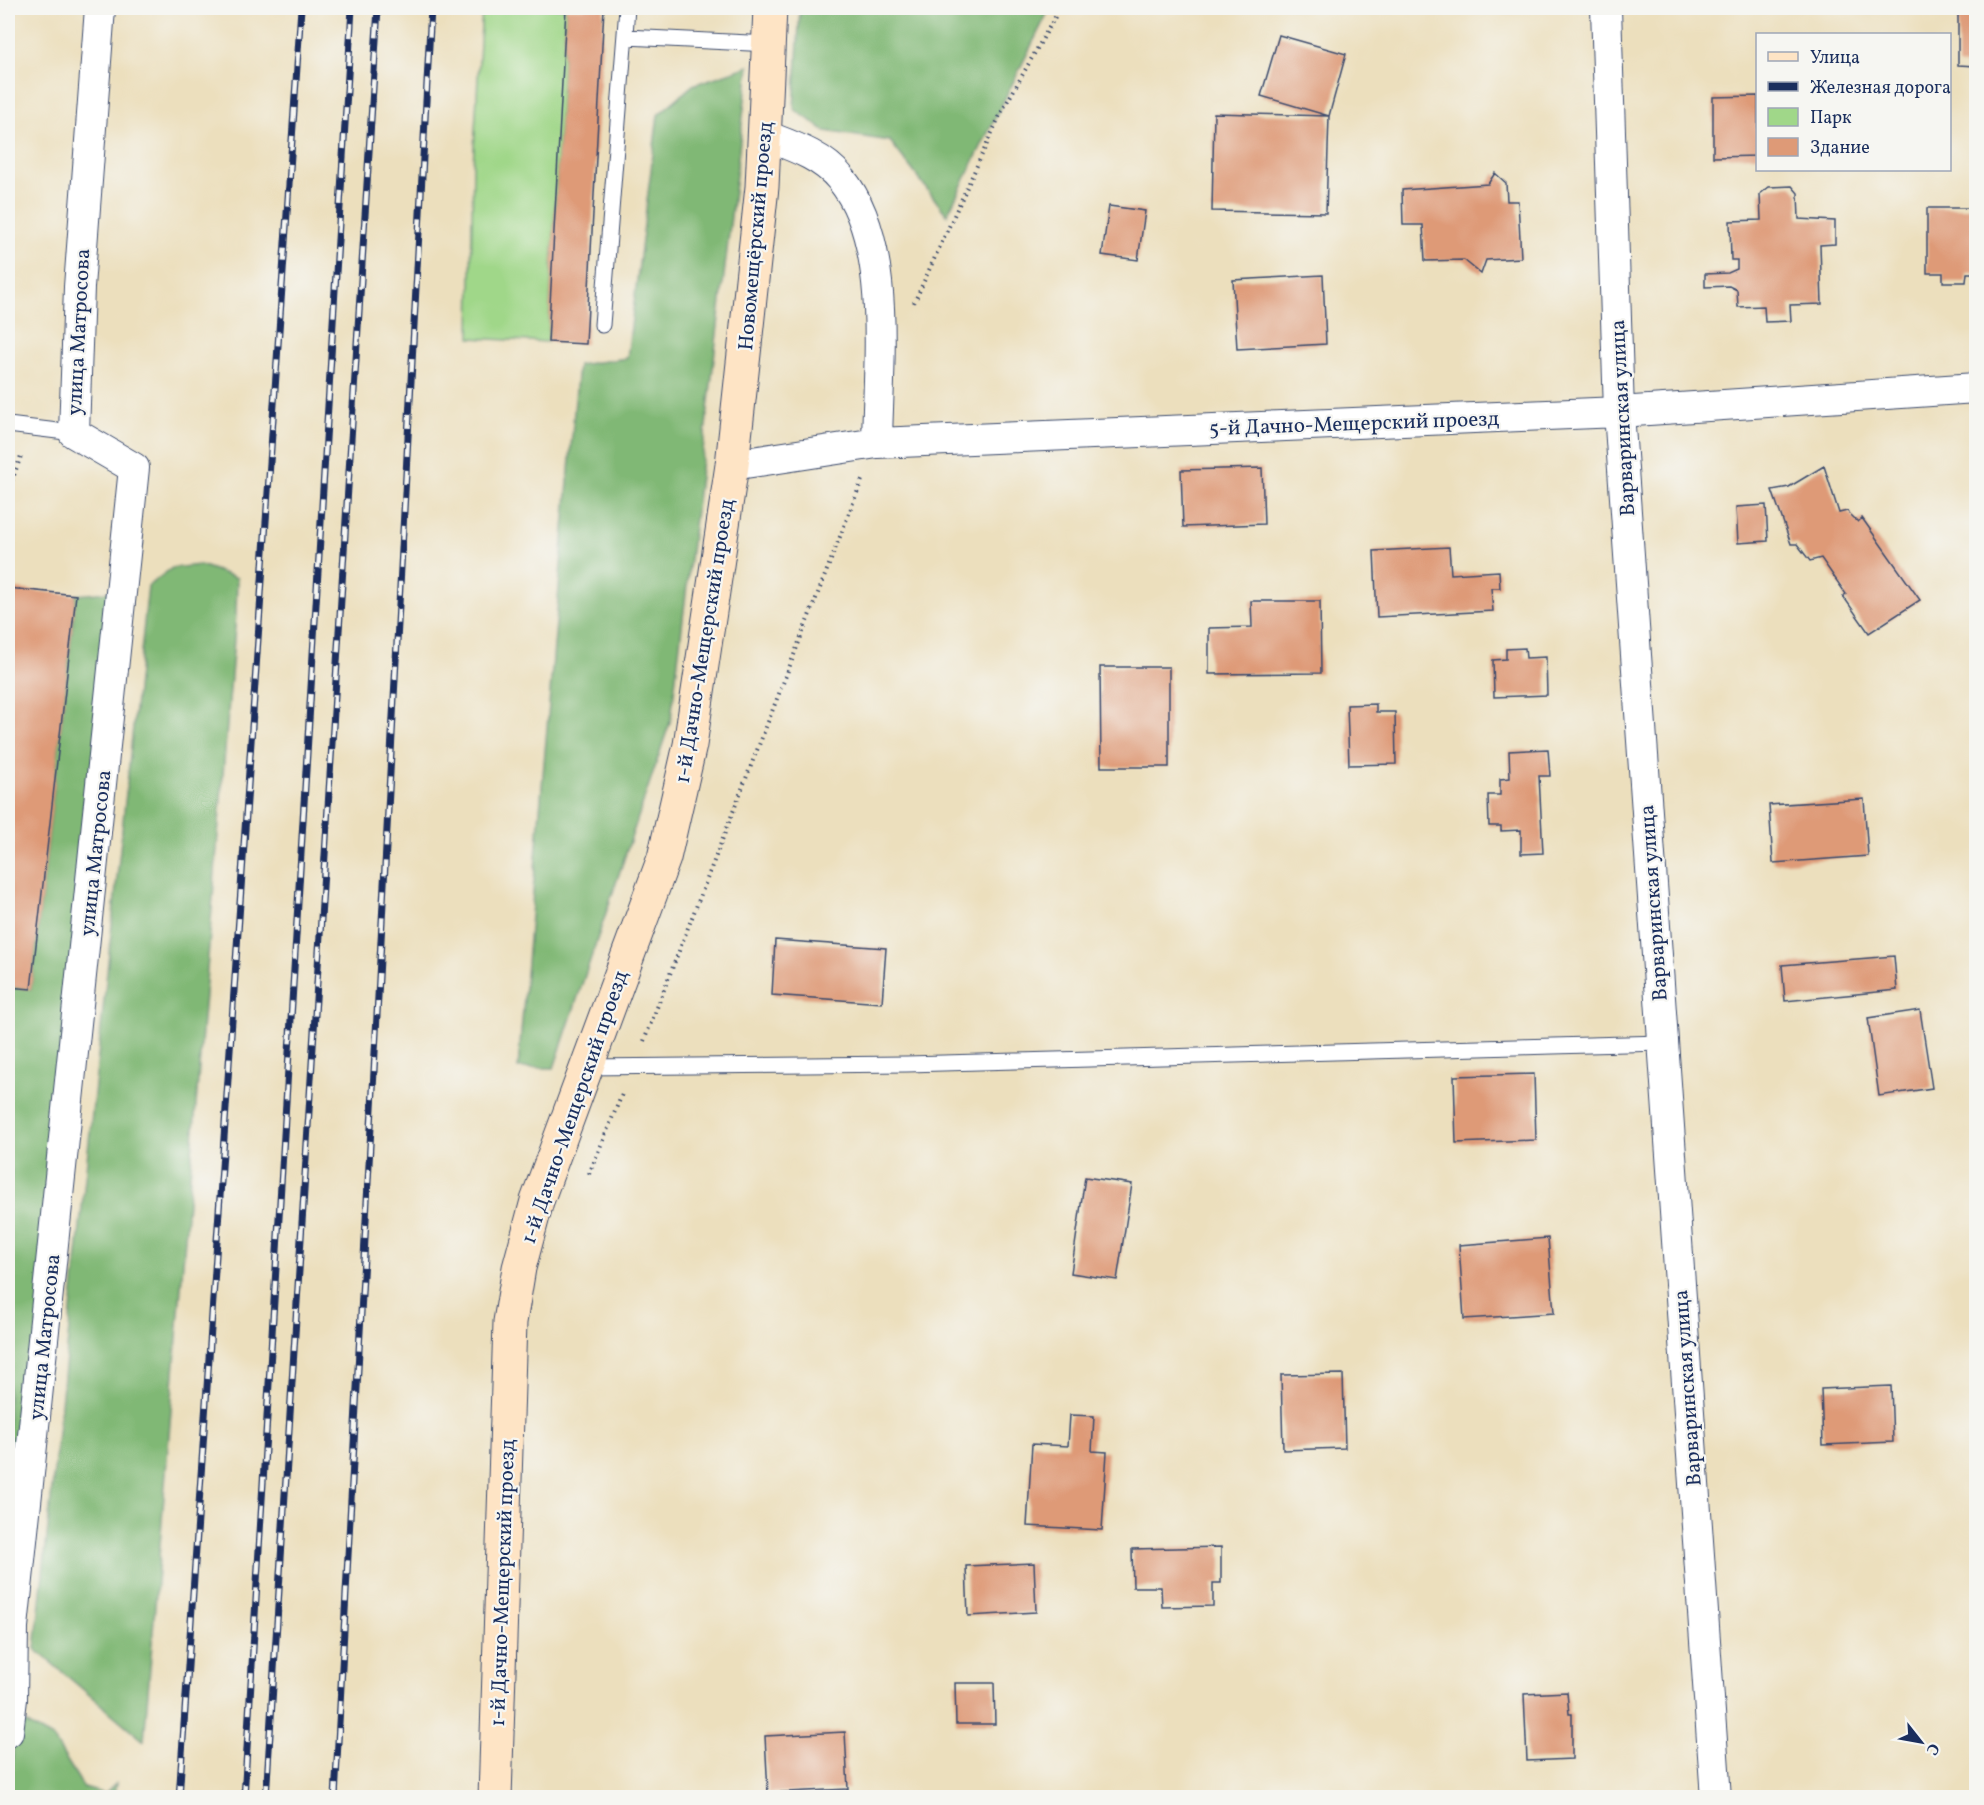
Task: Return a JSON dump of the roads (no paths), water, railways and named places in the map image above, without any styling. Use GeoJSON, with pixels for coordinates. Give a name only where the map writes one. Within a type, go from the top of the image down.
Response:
{"type":"FeatureCollection","features":[{"type":"Feature","properties":{"kind":"street","name":"улица Матросова"},"geometry":{"type":"LineString","coordinates":[[8,1732],[12,1699],[10,1627],[134,468],[74,433],[79,287],[100,8]]}},
{"type":"Feature","properties":{"kind":"street","name":"Новомещёрский проезд"},"geometry":{"type":"LineString","coordinates":[[732,465],[766,136],[770,8]]}},
{"type":"Feature","properties":{"kind":"street","name":"Варваринская улица"},"geometry":{"type":"LineString","coordinates":[[1606,8],[1619,412],[1716,1797]]}},
{"type":"Feature","properties":{"kind":"street"},"geometry":{"type":"LineString","coordinates":[[766,136],[808,152],[841,178],[865,220],[879,295],[877,443]]}},
{"type":"Feature","properties":{"kind":"street","name":"5-й Дачно-Мещерский проезд"},"geometry":{"type":"LineString","coordinates":[[732,465],[877,443],[1619,412],[1977,388]]}},
{"type":"Feature","properties":{"kind":"street","name":"1-й Дачно-Мещерский проезд"},"geometry":{"type":"LineString","coordinates":[[495,1797],[510,1322],[526,1240],[585,1067],[664,858],[690,745],[732,465]]}},
{"type":"Feature","properties":{"kind":"lane"},"geometry":{"type":"LineString","coordinates":[[602,324],[627,8]]}},
{"type":"Feature","properties":{"kind":"lane"},"geometry":{"type":"LineString","coordinates":[[626,37],[770,44]]}},
{"type":"Feature","properties":{"kind":"lane"},"geometry":{"type":"LineString","coordinates":[[8,425],[74,433]]}},
{"type":"Feature","properties":{"kind":"lane"},"geometry":{"type":"LineString","coordinates":[[585,1067],[907,1064],[1662,1043]]}},
{"type":"Feature","properties":{"kind":"railway"},"geometry":{"type":"LineString","coordinates":[[179,1798],[301,8]]}},
{"type":"Feature","properties":{"kind":"railway"},"geometry":{"type":"LineString","coordinates":[[244,1798],[352,8]]}},
{"type":"Feature","properties":{"kind":"railway"},"geometry":{"type":"LineString","coordinates":[[266,1798],[378,8]]}},
{"type":"Feature","properties":{"kind":"railway"},"geometry":{"type":"LineString","coordinates":[[335,1798],[431,8]]}}]}
